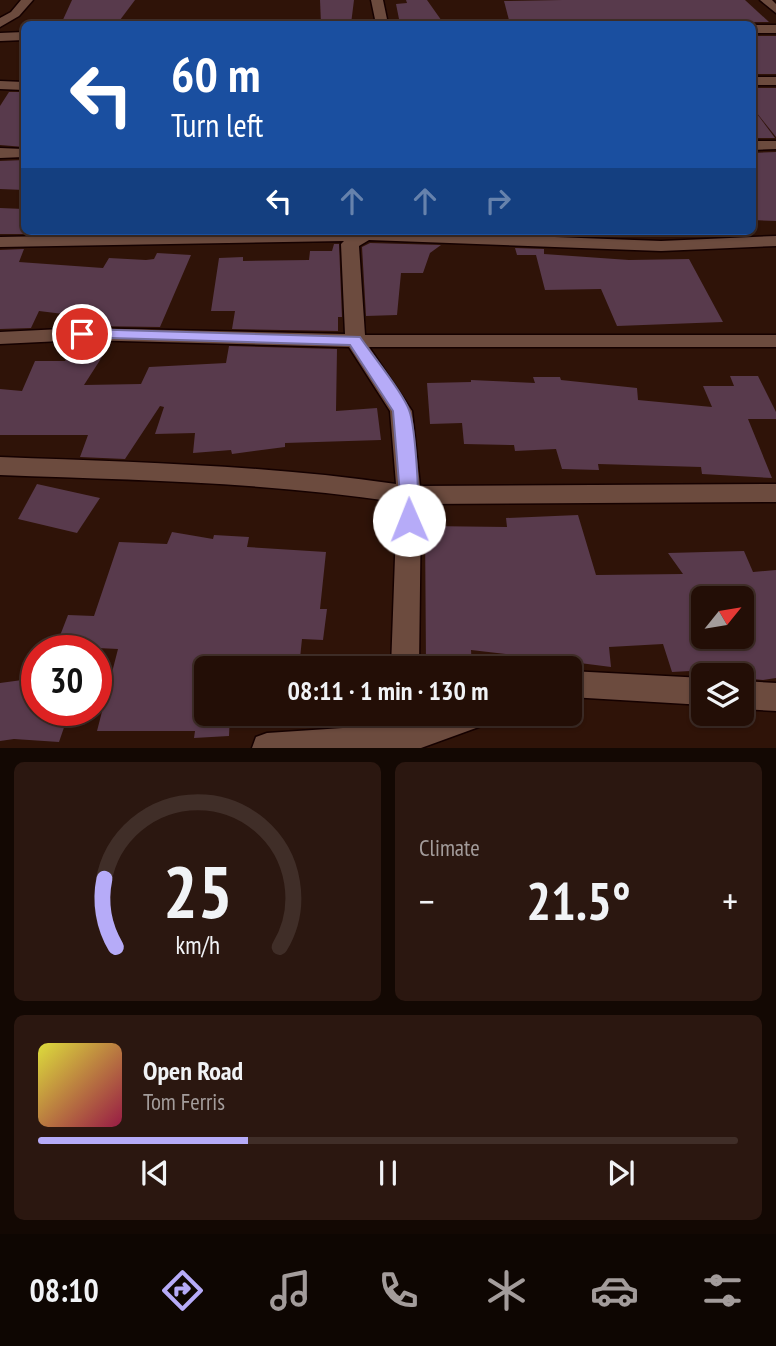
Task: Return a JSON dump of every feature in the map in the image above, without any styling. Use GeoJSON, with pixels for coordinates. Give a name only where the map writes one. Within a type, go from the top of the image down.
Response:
{"type":"FeatureCollection","features":[{"type":"Feature","properties":{"kind":"street"},"geometry":{"type":"LineString","coordinates":[[0,23],[15,13],[27,0]]}},
{"type":"Feature","properties":{"kind":"street"},"geometry":{"type":"LineString","coordinates":[[377,0],[381,21]]}},
{"type":"Feature","properties":{"kind":"street"},"geometry":{"type":"LineString","coordinates":[[766,0],[776,10]]}},
{"type":"Feature","properties":{"kind":"street"},"geometry":{"type":"LineString","coordinates":[[756,29],[776,29]]}},
{"type":"Feature","properties":{"kind":"street"},"geometry":{"type":"LineString","coordinates":[[0,37],[21,36]]}},
{"type":"Feature","properties":{"kind":"street"},"geometry":{"type":"LineString","coordinates":[[756,81],[776,81]]}},
{"type":"Feature","properties":{"kind":"street"},"geometry":{"type":"LineString","coordinates":[[0,85],[21,86]]}},
{"type":"Feature","properties":{"kind":"street"},"geometry":{"type":"LineString","coordinates":[[756,146],[776,145]]}},
{"type":"Feature","properties":{"kind":"street"},"geometry":{"type":"LineString","coordinates":[[0,153],[21,153]]}},
{"type":"Feature","properties":{"kind":"street"},"geometry":{"type":"LineString","coordinates":[[0,242],[285,235]]}},
{"type":"Feature","properties":{"kind":"street"},"geometry":{"type":"LineString","coordinates":[[363,235],[350,244],[355,341],[401,411],[410,495],[405,656]]}},
{"type":"Feature","properties":{"kind":"street"},"geometry":{"type":"LineString","coordinates":[[411,235],[661,246],[776,241]]}},
{"type":"Feature","properties":{"kind":"street"},"geometry":{"type":"LineString","coordinates":[[0,338],[82,334],[355,341],[776,341]]}},
{"type":"Feature","properties":{"kind":"street"},"geometry":{"type":"LineString","coordinates":[[0,467],[159,472],[328,483],[410,495],[776,493]]}},
{"type":"Feature","properties":{"kind":"street"},"geometry":{"type":"LineString","coordinates":[[582,685],[691,691]]}},
{"type":"Feature","properties":{"kind":"street"},"geometry":{"type":"LineString","coordinates":[[754,696],[776,697]]}},
{"type":"Feature","properties":{"kind":"street"},"geometry":{"type":"LineString","coordinates":[[267,747],[404,733],[431,726]]}},
{"type":"Feature","properties":{"kind":"building"},"geometry":{"type":"Polygon","coordinates":[[[72,0],[135,0],[119,21],[62,21],[72,0]]]}},
{"type":"Feature","properties":{"kind":"building"},"geometry":{"type":"Polygon","coordinates":[[[320,0],[354,0],[351,21],[321,21],[320,0]]]}},
{"type":"Feature","properties":{"kind":"building"},"geometry":{"type":"Polygon","coordinates":[[[406,0],[427,0],[442,21],[399,21],[396,4],[407,3],[406,0]]]}},
{"type":"Feature","properties":{"kind":"building"},"geometry":{"type":"Polygon","coordinates":[[[745,0],[769,22],[509,21],[504,1],[745,0]]]}},
{"type":"Feature","properties":{"kind":"building"},"geometry":{"type":"Polygon","coordinates":[[[756,36],[776,36],[776,74],[756,74],[756,36]]]}},
{"type":"Feature","properties":{"kind":"building"},"geometry":{"type":"Polygon","coordinates":[[[756,88],[776,88],[776,137],[756,112],[756,88]]]}},
{"type":"Feature","properties":{"kind":"building"},"geometry":{"type":"Polygon","coordinates":[[[9,92],[21,92],[21,147],[0,145],[0,106],[9,92]]]}},
{"type":"Feature","properties":{"kind":"building"},"geometry":{"type":"Polygon","coordinates":[[[756,112],[775,138],[756,138],[756,112]]]}},
{"type":"Feature","properties":{"kind":"building"},"geometry":{"type":"Polygon","coordinates":[[[776,152],[776,221],[756,220],[756,153],[776,152]]]}},
{"type":"Feature","properties":{"kind":"building"},"geometry":{"type":"Polygon","coordinates":[[[21,160],[21,190],[0,189],[0,161],[21,160]]]}},
{"type":"Feature","properties":{"kind":"building"},"geometry":{"type":"Polygon","coordinates":[[[0,208],[21,209],[21,234],[0,234],[0,208]]]}},
{"type":"Feature","properties":{"kind":"building"},"geometry":{"type":"Polygon","coordinates":[[[370,243],[441,245],[430,253],[423,273],[401,273],[397,315],[366,316],[362,247],[370,243]]]}},
{"type":"Feature","properties":{"kind":"building"},"geometry":{"type":"Polygon","coordinates":[[[334,244],[339,244],[342,317],[338,317],[338,331],[232,329],[235,311],[211,311],[219,258],[243,257],[243,261],[309,260],[310,251],[332,251],[334,244]]]}},
{"type":"Feature","properties":{"kind":"building"},"geometry":{"type":"Polygon","coordinates":[[[515,248],[544,249],[544,254],[629,260],[689,259],[723,322],[617,326],[601,289],[545,290],[536,255],[517,255],[515,248]]]}},
{"type":"Feature","properties":{"kind":"building"},"geometry":{"type":"Polygon","coordinates":[[[24,249],[19,262],[103,268],[109,258],[146,260],[154,259],[157,253],[191,255],[160,327],[90,326],[96,318],[39,311],[31,328],[0,329],[0,250],[24,249]]]}},
{"type":"Feature","properties":{"kind":"building"},"geometry":{"type":"Polygon","coordinates":[[[78,343],[111,343],[84,385],[141,384],[149,367],[226,363],[229,346],[337,349],[336,411],[377,408],[381,440],[285,443],[285,447],[232,454],[231,450],[193,453],[195,433],[155,434],[164,407],[160,406],[125,459],[80,457],[88,435],[0,435],[0,389],[22,391],[35,361],[65,361],[78,343]]]}},
{"type":"Feature","properties":{"kind":"building"},"geometry":{"type":"Polygon","coordinates":[[[730,376],[758,376],[776,412],[776,419],[748,419],[772,478],[702,474],[701,467],[598,464],[599,470],[562,469],[556,449],[515,451],[514,445],[464,444],[462,423],[430,424],[427,383],[471,380],[535,383],[533,377],[560,377],[561,380],[637,388],[638,400],[712,407],[703,386],[734,386],[730,376]]]}},
{"type":"Feature","properties":{"kind":"building"},"geometry":{"type":"Polygon","coordinates":[[[37,484],[100,498],[77,533],[18,519],[37,484]]]}},
{"type":"Feature","properties":{"kind":"building"},"geometry":{"type":"Polygon","coordinates":[[[578,515],[596,575],[683,574],[668,553],[744,551],[753,572],[776,570],[776,678],[754,679],[754,663],[691,663],[691,671],[672,672],[663,644],[609,647],[611,667],[582,663],[582,656],[523,656],[471,650],[471,656],[426,656],[425,526],[507,527],[506,518],[578,515]]]}},
{"type":"Feature","properties":{"kind":"building"},"geometry":{"type":"Polygon","coordinates":[[[172,532],[213,539],[214,535],[249,537],[247,547],[326,552],[320,609],[327,609],[323,640],[302,639],[300,656],[194,656],[194,726],[229,726],[229,736],[194,738],[195,731],[97,731],[98,726],[112,726],[112,672],[118,649],[112,649],[112,635],[60,635],[68,615],[94,616],[119,542],[167,544],[172,532]]]}},
{"type":"Feature","properties":{"kind":"building"},"geometry":{"type":"Polygon","coordinates":[[[21,680],[21,726],[64,726],[59,742],[14,739],[0,741],[0,683],[21,680]]]}},
{"type":"Feature","properties":{"kind":"route"},"geometry":{"type":"LineString","coordinates":[[82,334],[355,341],[401,411],[410,495],[409,520]]}}]}
